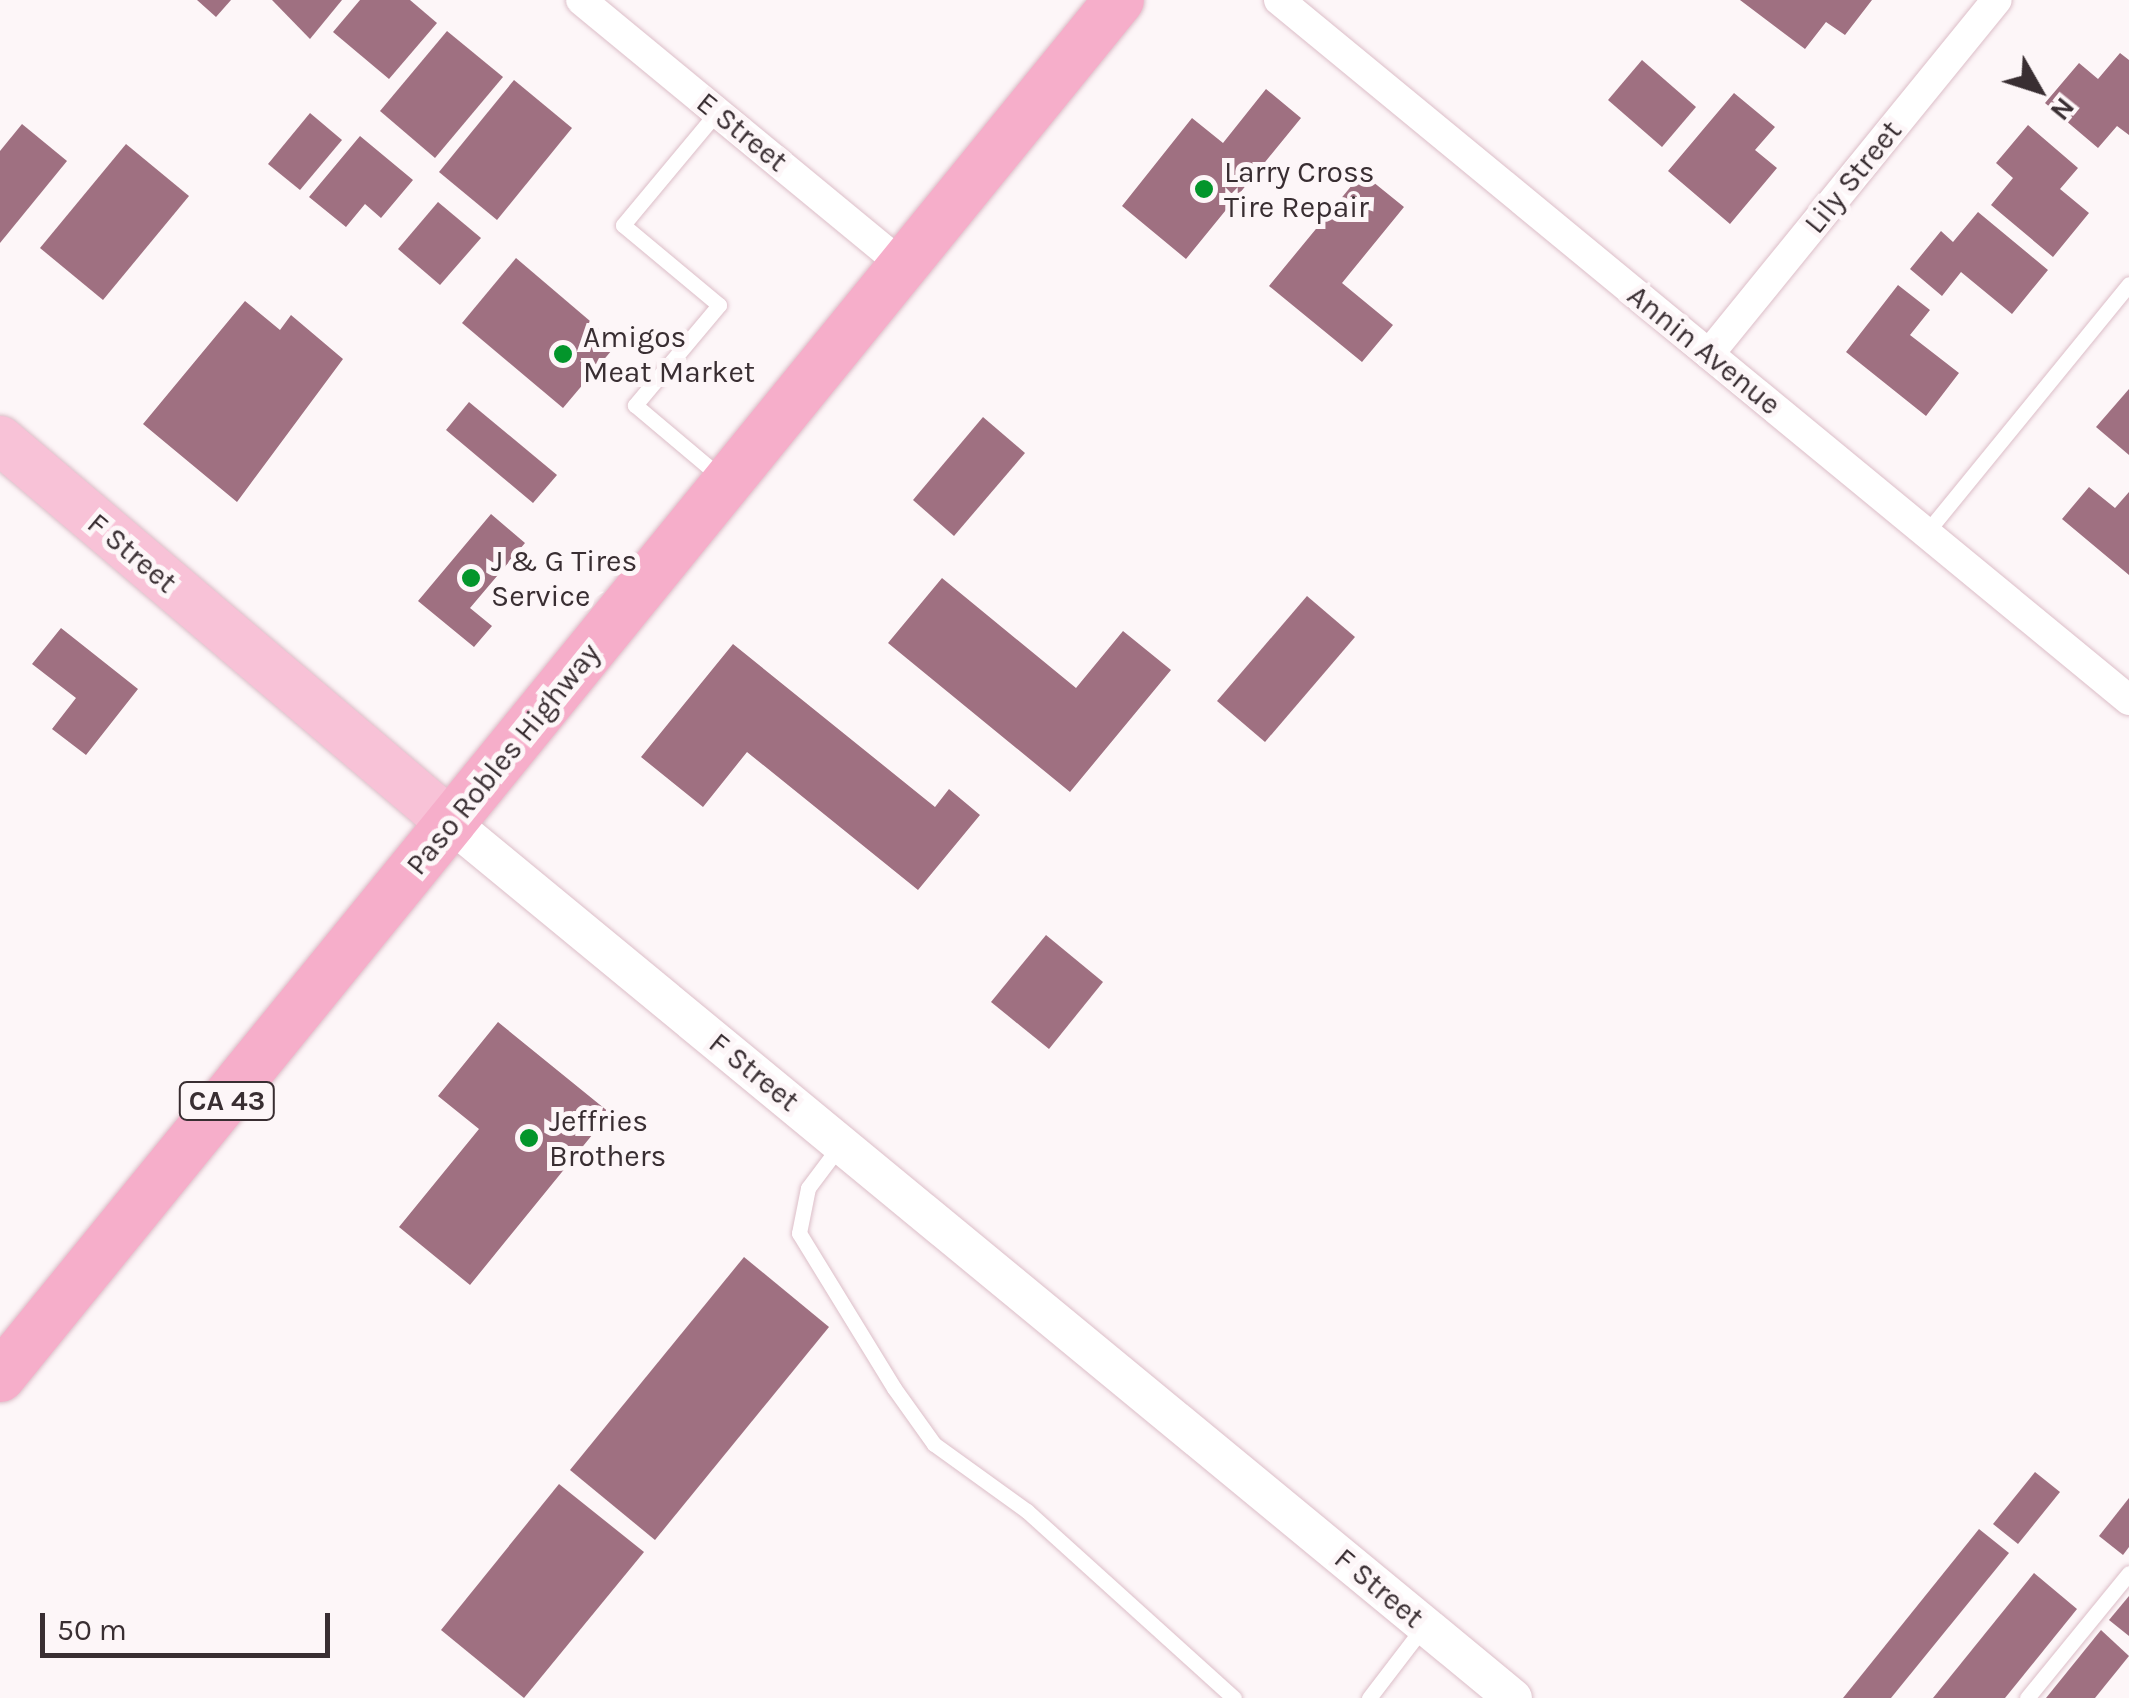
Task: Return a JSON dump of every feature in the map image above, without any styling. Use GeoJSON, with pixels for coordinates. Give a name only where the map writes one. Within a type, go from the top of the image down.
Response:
{"type":"FeatureCollection","features":[{"type":"Feature","properties":{"kind":"highway","name":"Paso Robles Highway"},"geometry":{"type":"LineString","coordinates":[[0,1377],[1119,0]]}},
{"type":"Feature","properties":{"kind":"main road","name":"F Street"},"geometry":{"type":"LineString","coordinates":[[0,440],[451,823]]}},
{"type":"Feature","properties":{"kind":"street","name":"E Street"},"geometry":{"type":"LineString","coordinates":[[581,0],[903,264]]}},
{"type":"Feature","properties":{"kind":"street","name":"Annin Avenue"},"geometry":{"type":"LineString","coordinates":[[1278,0],[2129,700]]}},
{"type":"Feature","properties":{"kind":"street","name":"Lily Street"},"geometry":{"type":"LineString","coordinates":[[1709,354],[1998,0]]}},
{"type":"Feature","properties":{"kind":"street","name":"F Street"},"geometry":{"type":"LineString","coordinates":[[451,823],[1513,1698]]}},
{"type":"Feature","properties":{"kind":"lane"},"geometry":{"type":"LineString","coordinates":[[718,112],[623,225],[719,306],[635,405],[726,482]]}},
{"type":"Feature","properties":{"kind":"lane"},"geometry":{"type":"LineString","coordinates":[[1926,533],[2129,284]]}},
{"type":"Feature","properties":{"kind":"lane"},"geometry":{"type":"LineString","coordinates":[[841,1144],[808,1188],[799,1234],[894,1388],[934,1444],[1027,1510],[1234,1698]]}},
{"type":"Feature","properties":{"kind":"lane"},"geometry":{"type":"LineString","coordinates":[[2027,1698],[2129,1573]]}},
{"type":"Feature","properties":{"kind":"lane"},"geometry":{"type":"LineString","coordinates":[[1369,1698],[1424,1625]]}},
{"type":"Feature","properties":{"kind":"building"},"geometry":{"type":"Polygon","coordinates":[[[197,0],[231,0],[216,17],[197,0]]]}},
{"type":"Feature","properties":{"kind":"building"},"geometry":{"type":"Polygon","coordinates":[[[272,0],[342,0],[310,39],[272,0]]]}},
{"type":"Feature","properties":{"kind":"building"},"geometry":{"type":"Polygon","coordinates":[[[360,0],[410,0],[437,23],[389,79],[333,32],[360,0]]]}},
{"type":"Feature","properties":{"kind":"building"},"geometry":{"type":"Polygon","coordinates":[[[1740,0],[1872,0],[1845,35],[1826,22],[1805,49],[1740,0]]]}},
{"type":"Feature","properties":{"kind":"building"},"geometry":{"type":"Polygon","coordinates":[[[447,31],[503,77],[435,158],[380,111],[447,31]]]}},
{"type":"Feature","properties":{"kind":"building"},"geometry":{"type":"Polygon","coordinates":[[[2120,53],[2129,60],[2129,135],[2117,126],[2098,148],[2045,103],[2079,63],[2098,79],[2120,53]]]}},
{"type":"Feature","properties":{"kind":"building"},"geometry":{"type":"Polygon","coordinates":[[[1642,60],[1696,107],[1662,147],[1608,100],[1642,60]]]}},
{"type":"Feature","properties":{"kind":"building"},"geometry":{"type":"Polygon","coordinates":[[[514,80],[572,128],[497,220],[439,172],[514,80]]]}},
{"type":"Feature","properties":{"kind":"building"},"geometry":{"type":"Polygon","coordinates":[[[1266,89],[1301,118],[1186,259],[1122,206],[1192,118],[1223,143],[1266,89]]]}},
{"type":"Feature","properties":{"kind":"building"},"geometry":{"type":"Polygon","coordinates":[[[1734,93],[1775,127],[1755,150],[1777,168],[1730,224],[1668,171],[1734,93]]]}},
{"type":"Feature","properties":{"kind":"building"},"geometry":{"type":"Polygon","coordinates":[[[310,113],[342,140],[300,190],[268,164],[310,113]]]}},
{"type":"Feature","properties":{"kind":"building"},"geometry":{"type":"Polygon","coordinates":[[[22,124],[67,161],[0,243],[0,151],[22,124]]]}},
{"type":"Feature","properties":{"kind":"building"},"geometry":{"type":"Polygon","coordinates":[[[2028,125],[2078,168],[2060,189],[2089,213],[2053,257],[1991,205],[2013,178],[1996,163],[2028,125]]]}},
{"type":"Feature","properties":{"kind":"building"},"geometry":{"type":"Polygon","coordinates":[[[360,136],[413,180],[381,218],[365,204],[346,227],[309,197],[360,136]]]}},
{"type":"Feature","properties":{"kind":"building"},"geometry":{"type":"Polygon","coordinates":[[[126,144],[189,196],[103,300],[40,248],[126,144]]]}},
{"type":"Feature","properties":{"kind":"building"},"geometry":{"type":"Polygon","coordinates":[[[1362,173],[1404,207],[1342,283],[1393,325],[1362,362],[1269,286],[1362,173]]]}},
{"type":"Feature","properties":{"kind":"building"},"geometry":{"type":"Polygon","coordinates":[[[438,202],[481,238],[440,285],[398,249],[438,202]]]}},
{"type":"Feature","properties":{"kind":"building"},"geometry":{"type":"Polygon","coordinates":[[[1978,212],[2048,270],[2012,314],[1961,272],[1942,296],[1910,269],[1941,231],[1953,242],[1978,212]]]}},
{"type":"Feature","properties":{"kind":"building"},"geometry":{"type":"Polygon","coordinates":[[[516,258],[617,344],[563,408],[462,323],[516,258]]]}},
{"type":"Feature","properties":{"kind":"building"},"geometry":{"type":"Polygon","coordinates":[[[1898,285],[1930,310],[1910,335],[1959,373],[1926,416],[1846,352],[1898,285]]]}},
{"type":"Feature","properties":{"kind":"building"},"geometry":{"type":"Polygon","coordinates":[[[245,301],[280,330],[291,315],[343,359],[237,502],[143,424],[245,301]]]}},
{"type":"Feature","properties":{"kind":"building"},"geometry":{"type":"Polygon","coordinates":[[[2129,389],[2129,455],[2096,427],[2129,389]]]}},
{"type":"Feature","properties":{"kind":"building"},"geometry":{"type":"Polygon","coordinates":[[[469,402],[557,475],[533,503],[446,430],[469,402]]]}},
{"type":"Feature","properties":{"kind":"building"},"geometry":{"type":"Polygon","coordinates":[[[983,417],[1025,453],[954,536],[913,500],[983,417]]]}},
{"type":"Feature","properties":{"kind":"building"},"geometry":{"type":"Polygon","coordinates":[[[2089,487],[2115,508],[2129,492],[2129,575],[2062,519],[2089,487]]]}},
{"type":"Feature","properties":{"kind":"building"},"geometry":{"type":"Polygon","coordinates":[[[491,514],[525,543],[470,608],[492,626],[474,647],[418,601],[491,514]]]}},
{"type":"Feature","properties":{"kind":"building"},"geometry":{"type":"Polygon","coordinates":[[[942,578],[1076,688],[1123,631],[1171,670],[1070,792],[888,643],[942,578]]]}},
{"type":"Feature","properties":{"kind":"building"},"geometry":{"type":"Polygon","coordinates":[[[1307,596],[1355,637],[1265,742],[1217,701],[1307,596]]]}},
{"type":"Feature","properties":{"kind":"building"},"geometry":{"type":"Polygon","coordinates":[[[61,628],[138,689],[86,755],[52,729],[76,698],[32,664],[61,628]]]}},
{"type":"Feature","properties":{"kind":"building"},"geometry":{"type":"Polygon","coordinates":[[[733,644],[935,807],[949,789],[980,815],[918,890],[747,752],[703,807],[641,757],[733,644]]]}},
{"type":"Feature","properties":{"kind":"building"},"geometry":{"type":"Polygon","coordinates":[[[1046,935],[1103,982],[1049,1049],[991,1002],[1046,935]]]}},
{"type":"Feature","properties":{"kind":"building"},"geometry":{"type":"Polygon","coordinates":[[[498,1022],[610,1113],[470,1285],[399,1227],[479,1129],[438,1096],[498,1022]]]}},
{"type":"Feature","properties":{"kind":"building"},"geometry":{"type":"Polygon","coordinates":[[[744,1257],[829,1327],[655,1540],[570,1470],[744,1257]]]}},
{"type":"Feature","properties":{"kind":"building"},"geometry":{"type":"Polygon","coordinates":[[[2035,1472],[2060,1492],[2018,1544],[1993,1524],[2035,1472]]]}},
{"type":"Feature","properties":{"kind":"building"},"geometry":{"type":"Polygon","coordinates":[[[559,1484],[644,1552],[524,1698],[441,1630],[559,1484]]]}},
{"type":"Feature","properties":{"kind":"building"},"geometry":{"type":"Polygon","coordinates":[[[2129,1498],[2129,1547],[2123,1555],[2099,1536],[2129,1498]]]}},
{"type":"Feature","properties":{"kind":"building"},"geometry":{"type":"Polygon","coordinates":[[[1979,1529],[2009,1553],[1891,1698],[1843,1698],[1979,1529]]]}},
{"type":"Feature","properties":{"kind":"building"},"geometry":{"type":"Polygon","coordinates":[[[2034,1573],[2077,1609],[2005,1698],[1933,1698],[2034,1573]]]}},
{"type":"Feature","properties":{"kind":"building"},"geometry":{"type":"Polygon","coordinates":[[[2129,1596],[2129,1636],[2109,1620],[2129,1596]]]}},
{"type":"Feature","properties":{"kind":"building"},"geometry":{"type":"Polygon","coordinates":[[[2101,1630],[2129,1656],[2095,1698],[2046,1698],[2101,1630]]]}},
{"type":"Feature","properties":{"kind":"place","name":"Larry Cross Tire Repair"},"geometry":{"type":"Point","coordinates":[1204,189]}},
{"type":"Feature","properties":{"kind":"place","name":"Amigos Meat Market"},"geometry":{"type":"Point","coordinates":[563,354]}},
{"type":"Feature","properties":{"kind":"place","name":"J & G Tires Service"},"geometry":{"type":"Point","coordinates":[471,578]}},
{"type":"Feature","properties":{"kind":"place","name":"Jeffries Brothers"},"geometry":{"type":"Point","coordinates":[529,1138]}}]}
